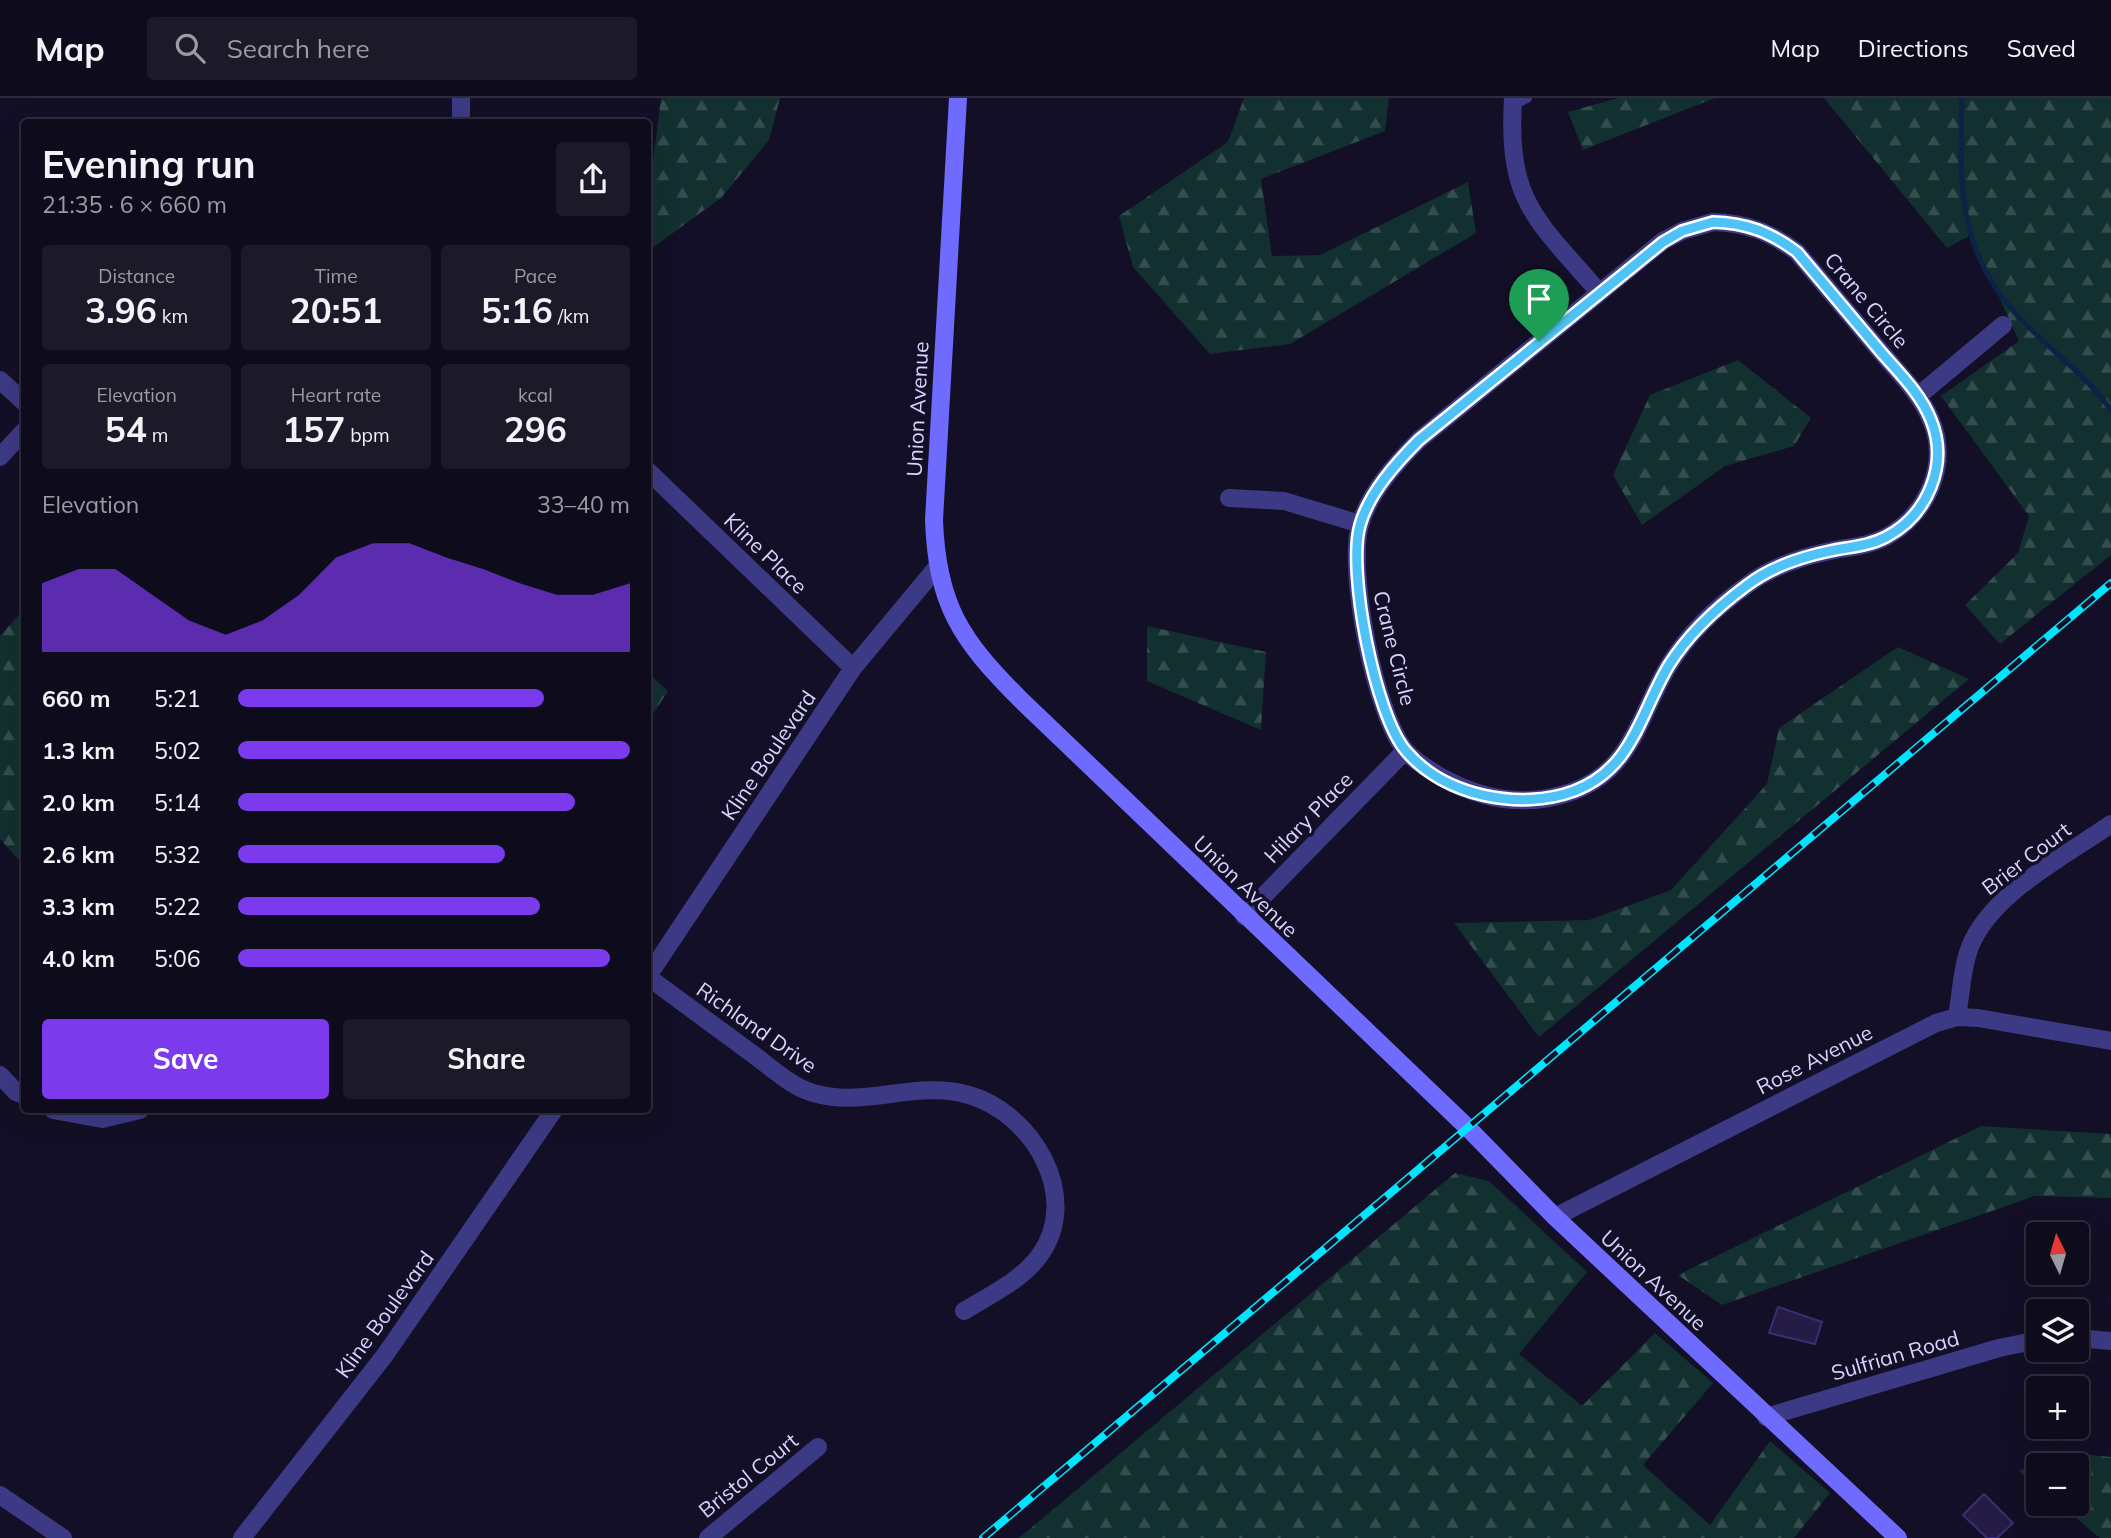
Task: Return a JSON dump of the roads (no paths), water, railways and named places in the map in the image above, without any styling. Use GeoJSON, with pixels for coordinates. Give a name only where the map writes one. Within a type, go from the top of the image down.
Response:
{"type":"FeatureCollection","features":[{"type":"Feature","properties":{"kind":"main road","name":"Union Avenue"},"geometry":{"type":"LineString","coordinates":[[958,98],[934,496],[937,567],[950,610],[993,672],[1244,916],[1467,1127],[1555,1217],[1898,1538]]}},
{"type":"Feature","properties":{"kind":"street"},"geometry":{"type":"LineString","coordinates":[[461,98],[461,119]]}},
{"type":"Feature","properties":{"kind":"street"},"geometry":{"type":"LineString","coordinates":[[1518,100],[1513,164],[1523,197],[1536,218],[1599,292]]}},
{"type":"Feature","properties":{"kind":"street","name":"Crane Circle"},"geometry":{"type":"LineString","coordinates":[[1713,222],[1756,227],[1776,236],[1797,252],[1918,397],[1933,424],[1937,462],[1934,482],[1914,515],[1883,538],[1826,551],[1775,569],[1723,603],[1684,644],[1668,667],[1623,758],[1605,774],[1577,790],[1545,800],[1510,802],[1471,793],[1430,771],[1405,751],[1391,721],[1370,660],[1357,598],[1356,556],[1360,524],[1386,477],[1419,440],[1599,292],[1682,231],[1713,222]]}},
{"type":"Feature","properties":{"kind":"street"},"geometry":{"type":"LineString","coordinates":[[1918,397],[2003,325]]}},
{"type":"Feature","properties":{"kind":"street"},"geometry":{"type":"LineString","coordinates":[[0,380],[21,399]]}},
{"type":"Feature","properties":{"kind":"street"},"geometry":{"type":"LineString","coordinates":[[0,457],[21,433]]}},
{"type":"Feature","properties":{"kind":"street","name":"Kline Place"},"geometry":{"type":"LineString","coordinates":[[651,474],[853,668]]}},
{"type":"Feature","properties":{"kind":"street"},"geometry":{"type":"LineString","coordinates":[[1229,498],[1284,501],[1360,524]]}},
{"type":"Feature","properties":{"kind":"street","name":"Kline Boulevard"},"geometry":{"type":"LineString","coordinates":[[651,971],[853,668],[937,567]]}},
{"type":"Feature","properties":{"kind":"street","name":"Hilary Place"},"geometry":{"type":"LineString","coordinates":[[1244,916],[1405,751]]}},
{"type":"Feature","properties":{"kind":"street","name":"Brier Court"},"geometry":{"type":"LineString","coordinates":[[1957,1017],[1971,944],[1985,920],[2002,900],[2111,824]]}},
{"type":"Feature","properties":{"kind":"street","name":"Richland Drive"},"geometry":{"type":"LineString","coordinates":[[651,978],[786,1079],[816,1094],[850,1097],[944,1090],[982,1100],[1024,1130],[1040,1152],[1051,1176],[1055,1206],[1050,1235],[1031,1268],[964,1311]]}},
{"type":"Feature","properties":{"kind":"street","name":"Rose Avenue"},"geometry":{"type":"LineString","coordinates":[[1555,1217],[1936,1023],[1957,1017],[2111,1041]]}},
{"type":"Feature","properties":{"kind":"street"},"geometry":{"type":"LineString","coordinates":[[0,1074],[21,1094]]}},
{"type":"Feature","properties":{"kind":"street"},"geometry":{"type":"LineString","coordinates":[[69,1113],[102,1119],[127,1113]]}},
{"type":"Feature","properties":{"kind":"street","name":"Kline Boulevard"},"geometry":{"type":"LineString","coordinates":[[242,1538],[384,1355],[552,1113]]}},
{"type":"Feature","properties":{"kind":"street"},"geometry":{"type":"LineString","coordinates":[[2089,1339],[2111,1341]]}},
{"type":"Feature","properties":{"kind":"street","name":"Sulfrian Road"},"geometry":{"type":"LineString","coordinates":[[1766,1417],[1999,1348],[2026,1343]]}},
{"type":"Feature","properties":{"kind":"street","name":"Bristol Court"},"geometry":{"type":"LineString","coordinates":[[708,1538],[818,1447]]}},
{"type":"Feature","properties":{"kind":"street"},"geometry":{"type":"LineString","coordinates":[[0,1495],[63,1538]]}},
{"type":"Feature","properties":{"kind":"waterway"},"geometry":{"type":"LineString","coordinates":[[1962,98],[1962,185],[1972,239],[1982,264],[1996,289],[2016,314],[2089,384],[2111,410]]}},
{"type":"Feature","properties":{"kind":"railway"},"geometry":{"type":"LineString","coordinates":[[983,1538],[2111,583]]}}]}
